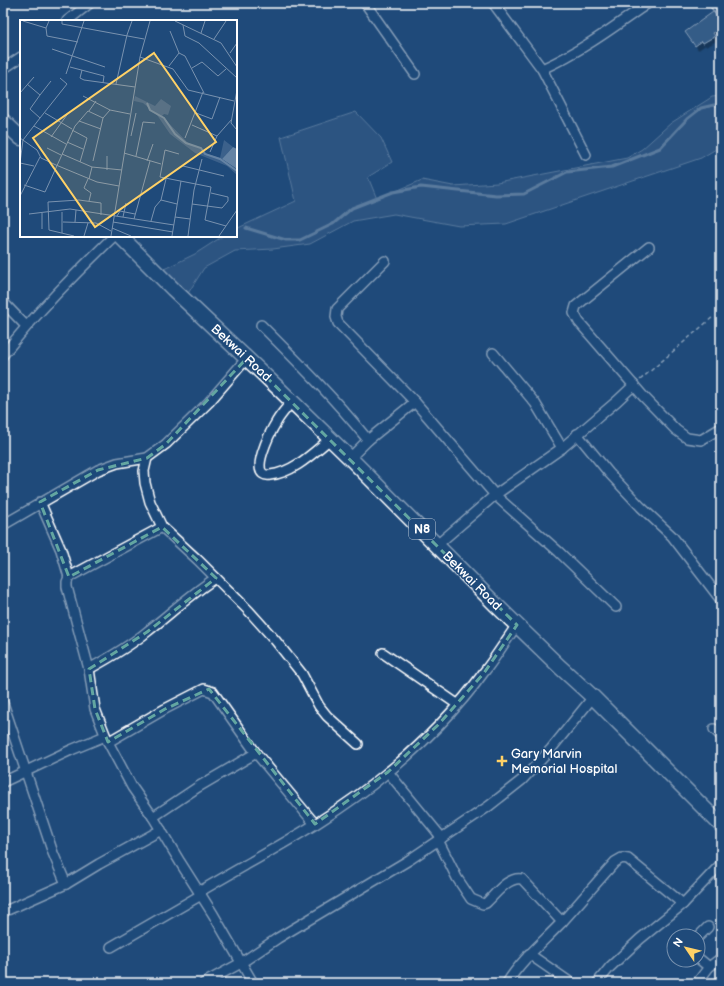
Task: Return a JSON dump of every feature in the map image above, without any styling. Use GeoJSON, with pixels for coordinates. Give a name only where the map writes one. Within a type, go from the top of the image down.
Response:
{"type":"FeatureCollection","features":[{"type":"Feature","properties":{"kind":"highway"},"geometry":{"type":"LineString","coordinates":[[3,121],[20,137]]}},
{"type":"Feature","properties":{"kind":"highway","name":"Bekwai Road"},"geometry":{"type":"LineString","coordinates":[[121,237],[173,289],[292,401],[517,625],[593,697],[721,824]]}},
{"type":"Feature","properties":{"kind":"street"},"geometry":{"type":"LineString","coordinates":[[68,20],[90,3]]}},
{"type":"Feature","properties":{"kind":"street"},"geometry":{"type":"LineString","coordinates":[[365,3],[415,74]]}},
{"type":"Feature","properties":{"kind":"street"},"geometry":{"type":"LineString","coordinates":[[493,3],[542,69],[586,154]]}},
{"type":"Feature","properties":{"kind":"street"},"geometry":{"type":"LineString","coordinates":[[542,69],[564,59],[648,3]]}},
{"type":"Feature","properties":{"kind":"street"},"geometry":{"type":"LineString","coordinates":[[714,3],[721,12]]}},
{"type":"Feature","properties":{"kind":"street"},"geometry":{"type":"LineString","coordinates":[[3,69],[20,58]]}},
{"type":"Feature","properties":{"kind":"street"},"geometry":{"type":"LineString","coordinates":[[3,355],[26,326],[76,273],[113,237]]}},
{"type":"Feature","properties":{"kind":"street"},"geometry":{"type":"LineString","coordinates":[[649,246],[576,306],[574,313],[579,322],[676,430],[687,438],[701,440],[721,428]]}},
{"type":"Feature","properties":{"kind":"street"},"geometry":{"type":"LineString","coordinates":[[385,261],[337,309],[336,316],[338,323],[415,402],[495,495],[616,607]]}},
{"type":"Feature","properties":{"kind":"street"},"geometry":{"type":"LineString","coordinates":[[3,302],[26,326]]}},
{"type":"Feature","properties":{"kind":"street"},"geometry":{"type":"LineString","coordinates":[[261,325],[325,389],[346,412],[368,440]]}},
{"type":"Feature","properties":{"kind":"street"},"geometry":{"type":"LineString","coordinates":[[493,353],[535,403],[562,448]]}},
{"type":"Feature","properties":{"kind":"street"},"geometry":{"type":"LineString","coordinates":[[3,525],[40,502],[98,470],[117,462],[147,458],[166,444],[209,402],[247,358]]}},
{"type":"Feature","properties":{"kind":"street"},"geometry":{"type":"LineString","coordinates":[[437,545],[495,495],[562,448],[634,385]]}},
{"type":"Feature","properties":{"kind":"street"},"geometry":{"type":"LineString","coordinates":[[292,401],[277,421],[265,447],[260,463],[262,472],[265,475],[270,476],[289,469],[297,465],[330,439]]}},
{"type":"Feature","properties":{"kind":"street"},"geometry":{"type":"LineString","coordinates":[[350,458],[368,440],[415,402]]}},
{"type":"Feature","properties":{"kind":"street"},"geometry":{"type":"LineString","coordinates":[[577,434],[609,473],[641,507],[672,536],[721,600]]}},
{"type":"Feature","properties":{"kind":"street"},"geometry":{"type":"LineString","coordinates":[[147,458],[144,471],[145,483],[150,502],[162,527],[216,578],[275,640],[302,674],[319,706],[327,716],[358,744]]}},
{"type":"Feature","properties":{"kind":"street"},"geometry":{"type":"LineString","coordinates":[[40,502],[61,550],[69,577],[66,587],[89,669],[96,709],[106,739],[132,788],[153,817],[253,983]]}},
{"type":"Feature","properties":{"kind":"street"},"geometry":{"type":"LineString","coordinates":[[69,577],[162,527]]}},
{"type":"Feature","properties":{"kind":"street"},"geometry":{"type":"LineString","coordinates":[[89,669],[147,632],[191,595],[216,578]]}},
{"type":"Feature","properties":{"kind":"street"},"geometry":{"type":"LineString","coordinates":[[112,947],[315,824],[388,772],[438,726],[484,673],[517,625]]}},
{"type":"Feature","properties":{"kind":"street"},"geometry":{"type":"LineString","coordinates":[[384,653],[457,704]]}},
{"type":"Feature","properties":{"kind":"street"},"geometry":{"type":"LineString","coordinates":[[3,782],[71,750],[106,739],[204,689],[213,692],[256,753],[315,824]]}},
{"type":"Feature","properties":{"kind":"street"},"geometry":{"type":"LineString","coordinates":[[204,983],[241,963],[278,938],[408,860],[489,806],[522,780],[551,749],[593,697]]}},
{"type":"Feature","properties":{"kind":"street"},"geometry":{"type":"LineString","coordinates":[[3,703],[53,853],[66,884]]}},
{"type":"Feature","properties":{"kind":"street"},"geometry":{"type":"LineString","coordinates":[[153,817],[198,787],[256,753]]}},
{"type":"Feature","properties":{"kind":"street"},"geometry":{"type":"LineString","coordinates":[[388,772],[440,839],[457,878],[471,899],[483,904],[486,903],[510,881],[517,878],[522,879],[562,922]]}},
{"type":"Feature","properties":{"kind":"street"},"geometry":{"type":"LineString","coordinates":[[3,912],[66,884],[98,864],[161,830]]}},
{"type":"Feature","properties":{"kind":"street"},"geometry":{"type":"LineString","coordinates":[[507,983],[513,972],[529,954],[562,922],[615,862],[622,858],[628,859],[683,904]]}},
{"type":"Feature","properties":{"kind":"street"},"geometry":{"type":"LineString","coordinates":[[597,983],[610,967],[640,939],[683,904],[721,864]]}},
{"type":"Feature","properties":{"kind":"street"},"geometry":{"type":"LineString","coordinates":[[529,954],[571,983]]}},
{"type":"Feature","properties":{"kind":"street"},"geometry":{"type":"LineString","coordinates":[[697,983],[710,967],[721,958]]}},
{"type":"Feature","properties":{"kind":"street"},"geometry":{"type":"LineString","coordinates":[[706,964],[710,967]]}},
{"type":"Feature","properties":{"kind":"path"},"geometry":{"type":"LineString","coordinates":[[634,385],[714,316]]}},
{"type":"Feature","properties":{"kind":"highlighted area"},"geometry":{"type":"Polygon","coordinates":[[[247,358],[517,625],[484,673],[438,725],[388,772],[315,824],[209,689],[165,709],[108,742],[95,709],[89,669],[147,632],[216,578],[162,527],[69,577],[40,502],[98,470],[147,458],[166,444],[247,358]]]}},
{"type":"Feature","properties":{"kind":"shaded area"},"geometry":{"type":"Polygon","coordinates":[[[721,96],[721,146],[701,158],[506,224],[459,226],[394,214],[353,221],[310,244],[273,249],[235,251],[204,268],[187,295],[162,270],[195,254],[221,237],[237,237],[237,229],[296,201],[281,137],[356,112],[381,138],[392,162],[368,177],[377,199],[422,180],[453,186],[497,183],[627,158],[642,149],[671,123],[712,97],[721,96]]]}},
{"type":"Feature","properties":{"kind":"building"},"geometry":{"type":"Polygon","coordinates":[[[713,12],[721,21],[721,27],[713,33],[715,36],[703,43],[702,41],[695,46],[685,32],[713,12]]]}},
{"type":"Feature","properties":{"kind":"waterway"},"geometry":{"type":"LineString","coordinates":[[246,228],[286,240],[300,240],[333,224],[352,208],[393,192],[421,187],[496,195],[524,194],[567,172],[612,167],[660,148],[687,119],[701,108],[714,105],[721,106]]}},
{"type":"Feature","properties":{"kind":"place","name":"Gary Marvin Memorial Hospital"},"geometry":{"type":"Point","coordinates":[502,761]}}]}
